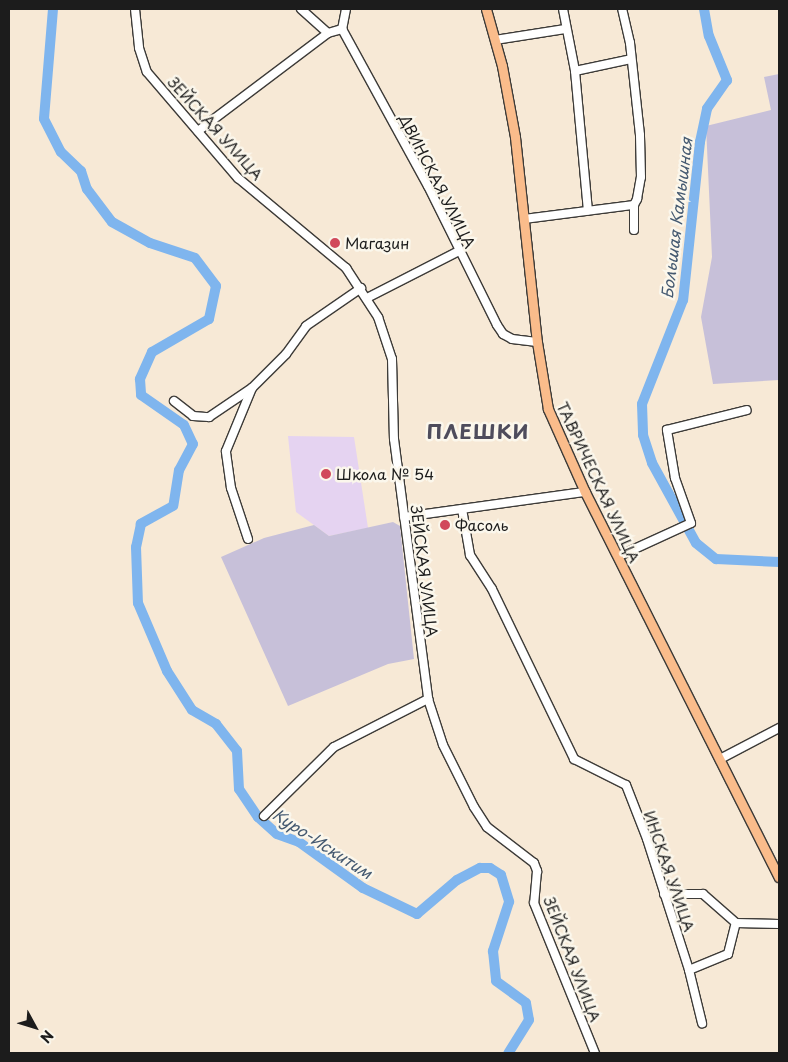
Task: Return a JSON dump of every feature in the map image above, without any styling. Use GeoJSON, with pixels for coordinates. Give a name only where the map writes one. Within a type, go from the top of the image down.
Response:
{"type":"FeatureCollection","features":[{"type":"Feature","properties":{"kind":"main road","name":"ТАВРИЧЕСКАЯ УЛИЦА"},"geometry":{"type":"LineString","coordinates":[[486,9],[495,40],[515,137],[537,342],[548,409],[585,492],[620,556],[779,877]]}},
{"type":"Feature","properties":{"kind":"street","name":"ЗЕЙСКАЯ УЛИЦА"},"geometry":{"type":"LineString","coordinates":[[135,9],[139,48],[147,72],[238,178],[328,250],[361,288],[378,317],[392,360],[394,439],[428,699],[443,745],[474,807],[487,827],[534,863],[536,871],[534,903],[595,1053]]}},
{"type":"Feature","properties":{"kind":"street"},"geometry":{"type":"LineString","coordinates":[[301,9],[328,33]]}},
{"type":"Feature","properties":{"kind":"street"},"geometry":{"type":"LineString","coordinates":[[198,131],[328,33],[342,29],[346,9]]}},
{"type":"Feature","properties":{"kind":"street"},"geometry":{"type":"LineString","coordinates":[[563,9],[565,29],[575,71],[588,210]]}},
{"type":"Feature","properties":{"kind":"street"},"geometry":{"type":"LineString","coordinates":[[622,9],[631,58],[640,135],[641,177],[634,205],[634,230]]}},
{"type":"Feature","properties":{"kind":"street","name":"ДВИНСКАЯ УЛИЦА"},"geometry":{"type":"LineString","coordinates":[[342,29],[428,186],[502,334],[512,339],[537,342]]}},
{"type":"Feature","properties":{"kind":"street"},"geometry":{"type":"LineString","coordinates":[[495,40],[565,29]]}},
{"type":"Feature","properties":{"kind":"street"},"geometry":{"type":"LineString","coordinates":[[575,71],[631,58]]}},
{"type":"Feature","properties":{"kind":"street"},"geometry":{"type":"LineString","coordinates":[[524,219],[634,205]]}},
{"type":"Feature","properties":{"kind":"street"},"geometry":{"type":"LineString","coordinates":[[367,298],[459,251]]}},
{"type":"Feature","properties":{"kind":"street"},"geometry":{"type":"LineString","coordinates":[[174,401],[193,416],[205,419],[252,388],[286,354],[306,326],[361,288]]}},
{"type":"Feature","properties":{"kind":"street"},"geometry":{"type":"LineString","coordinates":[[248,539],[234,498],[226,451],[252,388]]}},
{"type":"Feature","properties":{"kind":"street"},"geometry":{"type":"LineString","coordinates":[[620,556],[691,523],[675,478],[667,430],[747,410]]}},
{"type":"Feature","properties":{"kind":"street"},"geometry":{"type":"LineString","coordinates":[[404,517],[585,492]]}},
{"type":"Feature","properties":{"kind":"street","name":"ИНСКАЯ УЛИЦА"},"geometry":{"type":"LineString","coordinates":[[462,509],[470,555],[492,589],[574,759],[626,785],[689,970],[702,1024]]}},
{"type":"Feature","properties":{"kind":"street"},"geometry":{"type":"LineString","coordinates":[[264,816],[334,747],[428,699]]}},
{"type":"Feature","properties":{"kind":"street"},"geometry":{"type":"LineString","coordinates":[[720,759],[779,728]]}},
{"type":"Feature","properties":{"kind":"street"},"geometry":{"type":"LineString","coordinates":[[664,894],[703,894],[736,923],[779,924]]}},
{"type":"Feature","properties":{"kind":"street"},"geometry":{"type":"LineString","coordinates":[[689,970],[728,954],[736,923]]}},
{"type":"Feature","properties":{"kind":"shaded area"},"geometry":{"type":"Polygon","coordinates":[[[779,74],[779,380],[713,384],[701,317],[712,257],[706,126],[771,110],[764,77],[779,74]]]}},
{"type":"Feature","properties":{"kind":"shaded area","name":"Школа № 54"},"geometry":{"type":"Polygon","coordinates":[[[288,436],[354,437],[368,528],[329,536],[296,512],[288,436]]]}},
{"type":"Feature","properties":{"kind":"shaded area"},"geometry":{"type":"Polygon","coordinates":[[[393,522],[400,526],[414,659],[388,664],[288,706],[221,557],[264,538],[314,525],[329,536],[393,522]]]}},
{"type":"Feature","properties":{"kind":"waterway","name":"Куро-Искитим"},"geometry":{"type":"LineString","coordinates":[[53,9],[44,119],[61,152],[81,171],[87,189],[112,222],[150,243],[195,258],[216,286],[209,319],[152,352],[140,379],[141,395],[184,425],[193,444],[179,470],[173,506],[141,524],[136,547],[138,603],[167,671],[192,710],[216,724],[237,751],[239,789],[258,817],[277,834],[299,842],[363,888],[417,914],[457,880],[480,868],[490,868],[501,875],[509,902],[493,951],[496,981],[526,1003],[529,1020],[508,1053]]}},
{"type":"Feature","properties":{"kind":"waterway","name":"Большая Камышная"},"geometry":{"type":"LineString","coordinates":[[704,9],[709,36],[727,80],[707,109],[700,142],[683,300],[642,404],[643,435],[652,463],[696,543],[716,559],[779,562]]}},
{"type":"Feature","properties":{"kind":"place","name":"Магазин"},"geometry":{"type":"Point","coordinates":[335,243]}},
{"type":"Feature","properties":{"kind":"place","name":"Школа № 54"},"geometry":{"type":"Point","coordinates":[326,474]}},
{"type":"Feature","properties":{"kind":"place","name":"Фасоль"},"geometry":{"type":"Point","coordinates":[445,525]}},
{"type":"Feature","properties":{"kind":"district","name":"ПЛЕШКИ"},"geometry":{"type":"Point","coordinates":[478,431]}}]}
